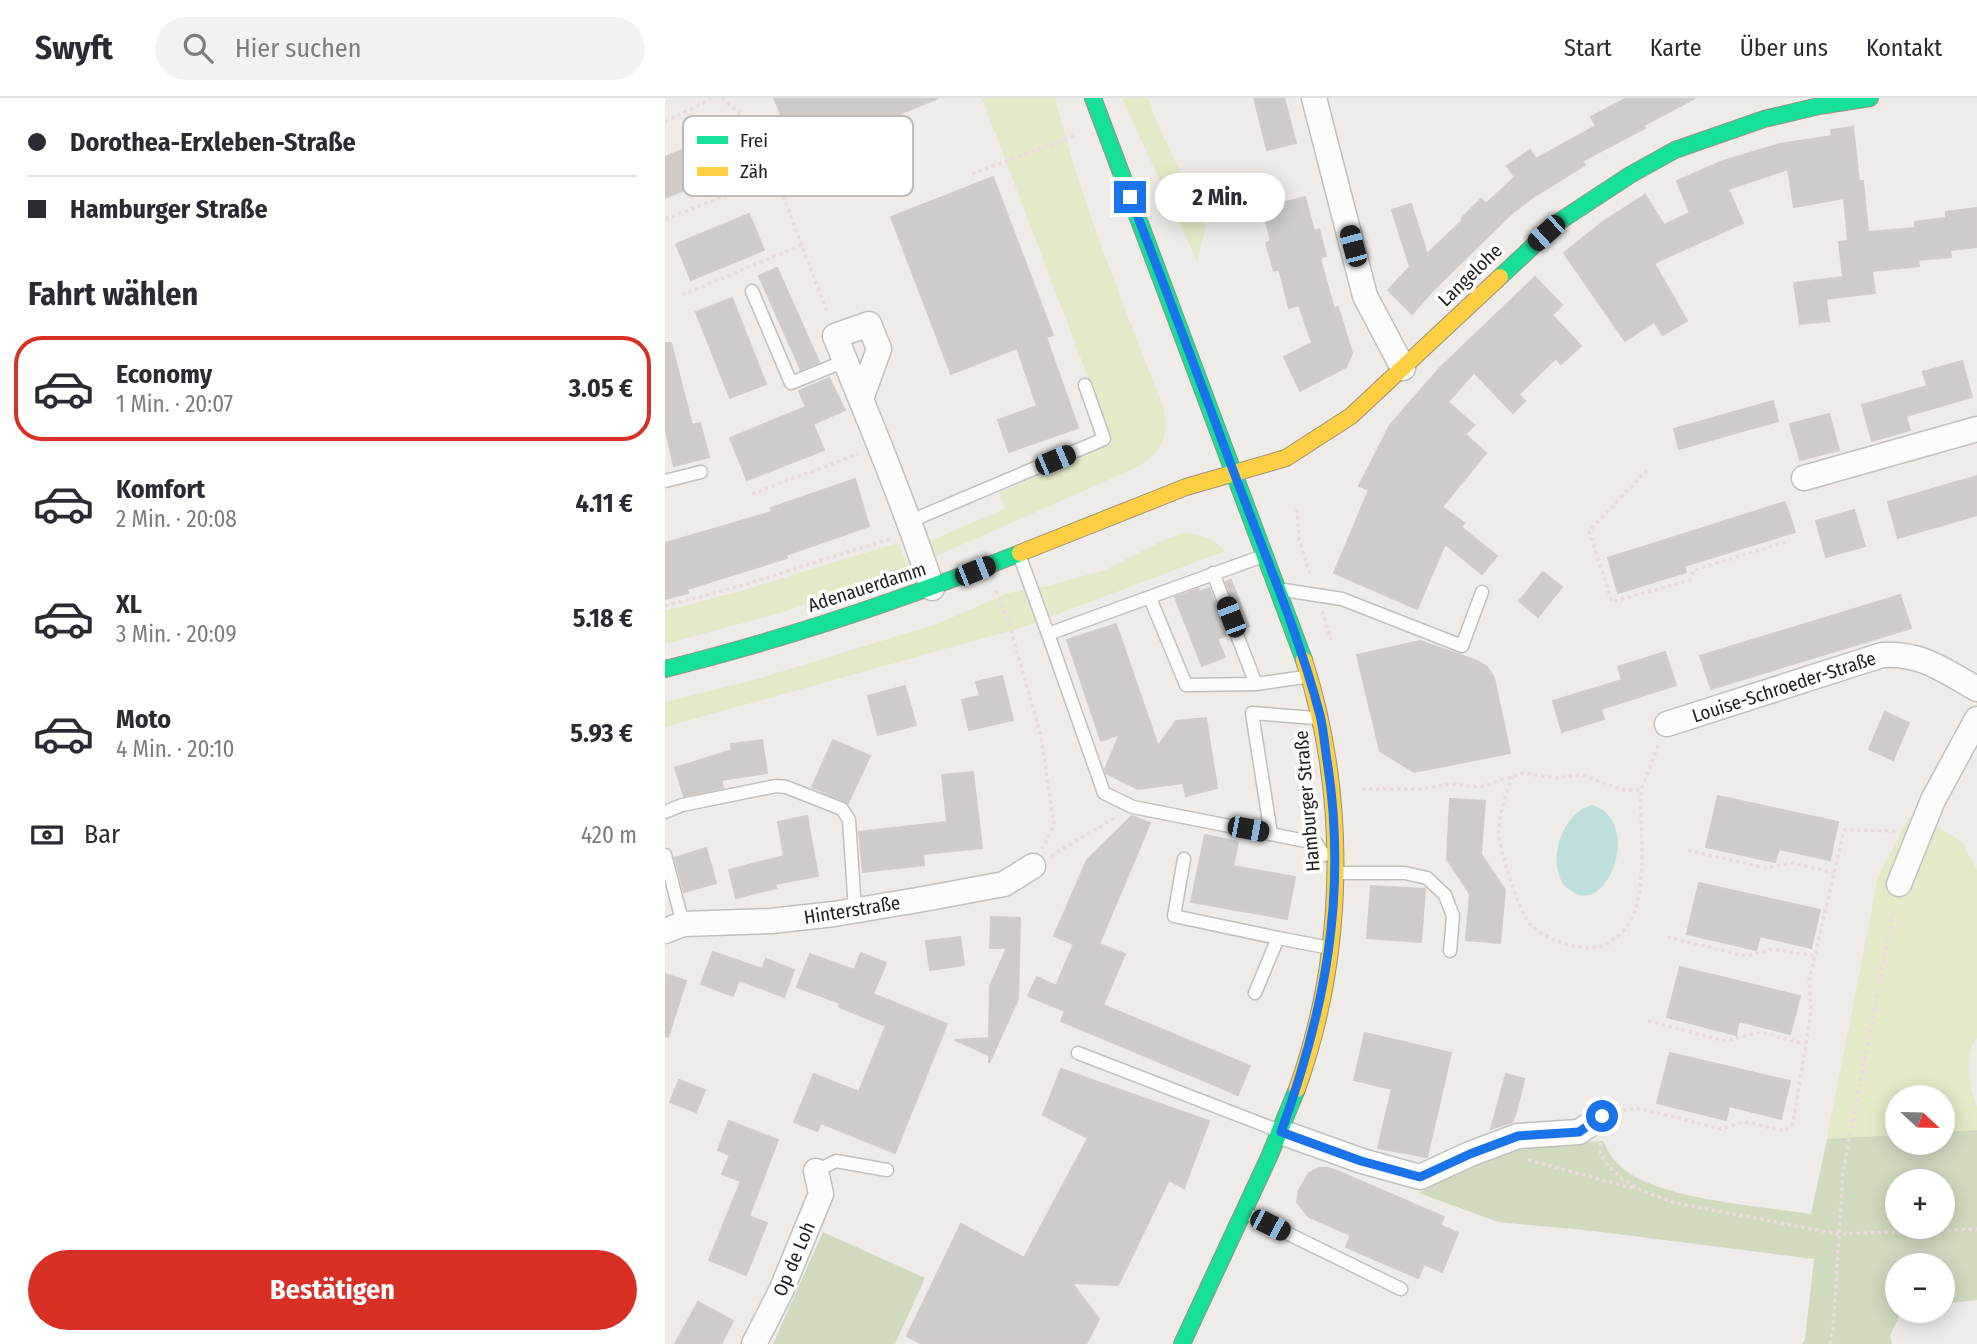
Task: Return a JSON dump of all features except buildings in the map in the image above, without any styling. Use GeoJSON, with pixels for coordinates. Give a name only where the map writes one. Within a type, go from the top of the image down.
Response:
{"type":"FeatureCollection","features":[{"type":"Feature","properties":{"kind":"street","name":"Hamburger Straße"},"geometry":{"type":"LineString","coordinates":[[1093,98],[1101,125],[1173,306],[1309,676],[1321,719],[1332,796],[1336,873],[1330,947],[1317,1018],[1303,1070],[1281,1132],[1181,1344]]}},
{"type":"Feature","properties":{"kind":"street"},"geometry":{"type":"LineString","coordinates":[[1314,98],[1365,296],[1403,368]]}},
{"type":"Feature","properties":{"kind":"street","name":"Langelohe"},"geometry":{"type":"LineString","coordinates":[[1234,471],[1286,458],[1351,416],[1560,221],[1630,175],[1675,150],[1764,120],[1819,106],[1870,98]]}},
{"type":"Feature","properties":{"kind":"street"},"geometry":{"type":"LineString","coordinates":[[861,399],[879,349],[869,324],[835,336],[845,361],[880,445],[932,588]]}},
{"type":"Feature","properties":{"kind":"street"},"geometry":{"type":"LineString","coordinates":[[1804,478],[1977,429]]}},
{"type":"Feature","properties":{"kind":"street","name":"Adenauerdamm"},"geometry":{"type":"LineString","coordinates":[[665,669],[750,648],[932,588],[1186,487],[1234,471]]}},
{"type":"Feature","properties":{"kind":"street","name":"Louise-Schroeder-Straße"},"geometry":{"type":"LineString","coordinates":[[1667,724],[1882,655],[1900,653],[1913,656],[1977,689]]}},
{"type":"Feature","properties":{"kind":"street"},"geometry":{"type":"LineString","coordinates":[[1899,884],[1933,800],[1977,719]]}},
{"type":"Feature","properties":{"kind":"street","name":"Hinterstraße"},"geometry":{"type":"LineString","coordinates":[[674,927],[771,921],[855,910],[1004,884],[1033,866]]}},
{"type":"Feature","properties":{"kind":"street"},"geometry":{"type":"LineString","coordinates":[[1281,1132],[1361,1161],[1420,1177],[1518,1136],[1579,1132],[1602,1116]]}},
{"type":"Feature","properties":{"kind":"street","name":"Op de Loh"},"geometry":{"type":"LineString","coordinates":[[754,1344],[781,1290],[821,1194],[816,1171]]}},
{"type":"Feature","properties":{"kind":"lane"},"geometry":{"type":"LineString","coordinates":[[752,291],[791,383],[845,361]]}},
{"type":"Feature","properties":{"kind":"lane"},"geometry":{"type":"LineString","coordinates":[[910,527],[1104,439],[1085,385]]}},
{"type":"Feature","properties":{"kind":"lane"},"geometry":{"type":"LineString","coordinates":[[665,481],[701,472]]}},
{"type":"Feature","properties":{"kind":"lane"},"geometry":{"type":"LineString","coordinates":[[1018,554],[1104,793],[1133,807],[1316,843],[1336,873],[1405,873],[1427,878],[1445,895],[1453,916],[1450,951]]}},
{"type":"Feature","properties":{"kind":"lane"},"geometry":{"type":"LineString","coordinates":[[1048,634],[1266,555]]}},
{"type":"Feature","properties":{"kind":"lane"},"geometry":{"type":"LineString","coordinates":[[1213,573],[1256,684]]}},
{"type":"Feature","properties":{"kind":"lane"},"geometry":{"type":"LineString","coordinates":[[1279,590],[1342,599],[1462,646],[1482,592]]}},
{"type":"Feature","properties":{"kind":"lane"},"geometry":{"type":"LineString","coordinates":[[1150,598],[1186,685],[1256,684],[1309,676]]}},
{"type":"Feature","properties":{"kind":"lane"},"geometry":{"type":"LineString","coordinates":[[1271,834],[1252,713],[1321,719]]}},
{"type":"Feature","properties":{"kind":"lane"},"geometry":{"type":"LineString","coordinates":[[665,812],[776,786],[786,787],[842,809],[849,820],[855,910]]}},
{"type":"Feature","properties":{"kind":"lane"},"geometry":{"type":"LineString","coordinates":[[665,855],[674,927]]}},
{"type":"Feature","properties":{"kind":"lane"},"geometry":{"type":"LineString","coordinates":[[1184,859],[1174,916],[1330,947]]}},
{"type":"Feature","properties":{"kind":"lane"},"geometry":{"type":"LineString","coordinates":[[1255,993],[1278,938]]}},
{"type":"Feature","properties":{"kind":"lane"},"geometry":{"type":"LineString","coordinates":[[1078,1053],[1281,1132]]}},
{"type":"Feature","properties":{"kind":"lane"},"geometry":{"type":"LineString","coordinates":[[816,1171],[836,1161],[887,1170]]}},
{"type":"Feature","properties":{"kind":"lane"},"geometry":{"type":"LineString","coordinates":[[1244,1212],[1401,1289]]}},
{"type":"Feature","properties":{"kind":"path"},"geometry":{"type":"LineString","coordinates":[[665,122],[713,98]]}},
{"type":"Feature","properties":{"kind":"path"},"geometry":{"type":"LineString","coordinates":[[722,98],[744,116]]}},
{"type":"Feature","properties":{"kind":"path"},"geometry":{"type":"LineString","coordinates":[[972,174],[1101,125]]}},
{"type":"Feature","properties":{"kind":"path"},"geometry":{"type":"LineString","coordinates":[[665,219],[726,196]]}},
{"type":"Feature","properties":{"kind":"path"},"geometry":{"type":"LineString","coordinates":[[783,196],[835,336]]}},
{"type":"Feature","properties":{"kind":"path"},"geometry":{"type":"LineString","coordinates":[[682,295],[802,245]]}},
{"type":"Feature","properties":{"kind":"path"},"geometry":{"type":"LineString","coordinates":[[752,494],[880,445]]}},
{"type":"Feature","properties":{"kind":"path"},"geometry":{"type":"LineString","coordinates":[[1647,470],[1589,531],[1612,602],[1690,580],[1694,570],[1785,542]]}},
{"type":"Feature","properties":{"kind":"path"},"geometry":{"type":"LineString","coordinates":[[665,606],[740,586],[910,527]]}},
{"type":"Feature","properties":{"kind":"path"},"geometry":{"type":"LineString","coordinates":[[994,587],[1008,620],[1041,736],[1054,825],[1033,866]]}},
{"type":"Feature","properties":{"kind":"path"},"geometry":{"type":"LineString","coordinates":[[1513,776],[1499,832],[1517,902],[1530,925],[1549,938],[1576,946],[1601,947],[1622,934],[1636,909],[1642,845],[1641,790],[1667,724]]}},
{"type":"Feature","properties":{"kind":"path"},"geometry":{"type":"LineString","coordinates":[[1356,789],[1421,789],[1451,783],[1480,787],[1523,773],[1556,779],[1582,775],[1624,790],[1641,790]]}},
{"type":"Feature","properties":{"kind":"path"},"geometry":{"type":"LineString","coordinates":[[1033,866],[1133,807]]}},
{"type":"Feature","properties":{"kind":"path"},"geometry":{"type":"LineString","coordinates":[[1640,1190],[1608,1166],[1600,1151],[1602,1116],[1637,1108],[1721,1129],[1745,1122],[1785,1131],[1793,1124],[1811,1011],[1809,981],[1845,830],[1920,831]]}},
{"type":"Feature","properties":{"kind":"path"},"geometry":{"type":"LineString","coordinates":[[1688,850],[1766,868],[1793,863],[1834,873]]}},
{"type":"Feature","properties":{"kind":"path"},"geometry":{"type":"LineString","coordinates":[[1830,1344],[1843,1171],[1899,884]]}},
{"type":"Feature","properties":{"kind":"path"},"geometry":{"type":"LineString","coordinates":[[1667,937],[1747,956],[1773,949],[1815,956]]}},
{"type":"Feature","properties":{"kind":"path"},"geometry":{"type":"LineString","coordinates":[[1648,1021],[1726,1041],[1759,1032],[1805,1044]]}},
{"type":"Feature","properties":{"kind":"path"},"geometry":{"type":"LineString","coordinates":[[1524,1158],[1640,1190],[1676,1203],[1838,1234],[1977,1229]]}},
{"type":"Feature","properties":{"kind":"green space"},"geometry":{"type":"Polygon","coordinates":[[[982,98],[1055,98],[1091,216],[1164,409],[1165,429],[1164,438],[1157,451],[1135,468],[934,557],[928,542],[1005,509],[999,493],[1113,443],[982,98]]]}},
{"type":"Feature","properties":{"kind":"green space"},"geometry":{"type":"Polygon","coordinates":[[[1122,98],[1149,98],[1154,116],[1206,227],[1197,261],[1122,98]]]}},
{"type":"Feature","properties":{"kind":"green space"},"geometry":{"type":"Polygon","coordinates":[[[1183,533],[1206,538],[1225,551],[1023,627],[665,727],[665,702],[754,680],[937,624],[1009,593],[1048,586],[1105,570],[1183,533]]]}},
{"type":"Feature","properties":{"kind":"green space"},"geometry":{"type":"Polygon","coordinates":[[[898,543],[909,569],[783,612],[665,644],[665,611],[898,543]]]}},
{"type":"Feature","properties":{"kind":"green space"},"geometry":{"type":"Polygon","coordinates":[[[1909,817],[1931,822],[1962,842],[1977,870],[1977,1037],[1972,1046],[1969,1063],[1970,1081],[1977,1108],[1977,1130],[1955,1131],[1955,1085],[1885,1085],[1885,1136],[1827,1139],[1878,877],[1909,817]]]}},
{"type":"Feature","properties":{"kind":"green space"},"geometry":{"type":"Polygon","coordinates":[[[1977,1130],[1977,1300],[1955,1303],[1955,1253],[1885,1253],[1885,1323],[1896,1323],[1890,1335],[1892,1344],[1802,1344],[1805,1340],[1814,1259],[1594,1231],[1498,1222],[1419,1193],[1470,1165],[1519,1147],[1603,1141],[1626,1171],[1665,1189],[1714,1200],[1811,1214],[1827,1139],[1885,1136],[1885,1155],[1955,1155],[1955,1131],[1977,1130]]]}},
{"type":"Feature","properties":{"kind":"green space"},"geometry":{"type":"Polygon","coordinates":[[[823,1232],[925,1278],[895,1344],[773,1344],[823,1232]]]}},
{"type":"Feature","properties":{"kind":"water"},"geometry":{"type":"Polygon","coordinates":[[[1592,805],[1607,814],[1616,828],[1618,845],[1615,863],[1608,879],[1598,890],[1586,895],[1573,892],[1563,883],[1558,871],[1557,851],[1563,831],[1575,814],[1592,805]]]}},
{"type":"Feature","properties":{"kind":"traffic: fast"},"geometry":{"type":"LineString","coordinates":[[1093,98],[1304,660]]}},
{"type":"Feature","properties":{"kind":"traffic: fast"},"geometry":{"type":"LineString","coordinates":[[1500,277],[1560,221],[1630,175],[1675,150],[1764,119],[1870,98]]}},
{"type":"Feature","properties":{"kind":"traffic: fast"},"geometry":{"type":"LineString","coordinates":[[665,669],[844,617],[1020,553]]}},
{"type":"Feature","properties":{"kind":"traffic: fast"},"geometry":{"type":"LineString","coordinates":[[1182,1344],[1269,1157],[1297,1089]]}},
{"type":"Feature","properties":{"kind":"traffic: slow"},"geometry":{"type":"LineString","coordinates":[[1020,553],[1186,487],[1286,458],[1351,416],[1500,277]]}},
{"type":"Feature","properties":{"kind":"traffic: slow"},"geometry":{"type":"LineString","coordinates":[[1297,1089],[1325,984],[1335,874],[1334,820],[1328,765],[1304,660]]}},
{"type":"Feature","properties":{"kind":"route"},"geometry":{"type":"LineString","coordinates":[[1130,197],[1295,632],[1321,719],[1332,796],[1336,873],[1330,947],[1317,1018],[1303,1070],[1281,1132],[1361,1161],[1420,1177],[1518,1136],[1579,1132],[1602,1116]]}}]}
